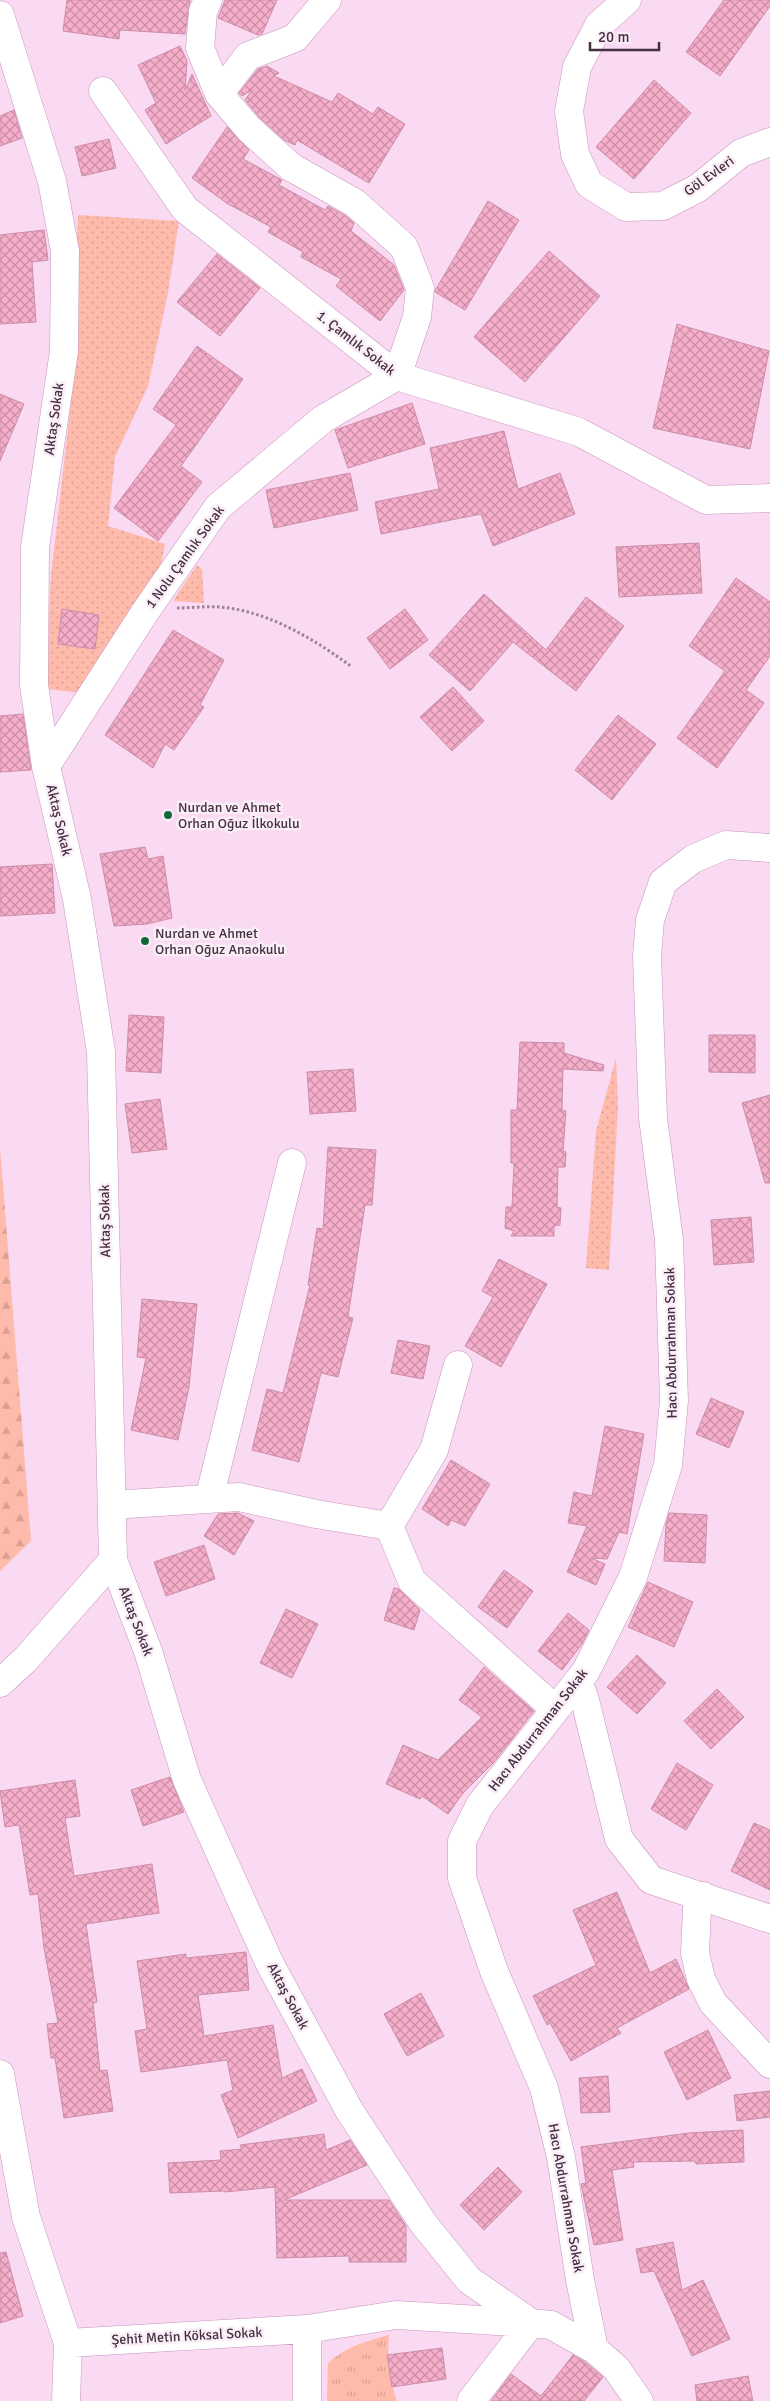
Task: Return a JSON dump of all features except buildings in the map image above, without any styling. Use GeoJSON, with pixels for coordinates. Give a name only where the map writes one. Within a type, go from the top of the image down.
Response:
{"type":"FeatureCollection","features":[{"type":"Feature","properties":{"kind":"street"},"geometry":{"type":"LineString","coordinates":[[208,0],[202,11],[200,48],[219,94],[249,129],[291,167],[355,203],[404,247],[420,288],[417,317],[397,376]]}},
{"type":"Feature","properties":{"kind":"street"},"geometry":{"type":"LineString","coordinates":[[219,94],[248,56],[295,38],[328,0]]}},
{"type":"Feature","properties":{"kind":"street","name":"Göl Evleri"},"geometry":{"type":"LineString","coordinates":[[627,0],[599,25],[577,67],[569,111],[575,154],[589,184],[626,207],[663,206],[698,188],[741,153],[770,142]]}},
{"type":"Feature","properties":{"kind":"street","name":"Aktaş Sokak"},"geometry":{"type":"LineString","coordinates":[[0,15],[46,159],[65,251],[64,351],[35,547],[34,685],[46,766],[77,899],[101,1052],[113,1560],[148,1651],[187,1780],[270,1964],[349,2110],[423,2224],[469,2280],[531,2324]]}},
{"type":"Feature","properties":{"kind":"street","name":"1. Çamlık Sokak"},"geometry":{"type":"LineString","coordinates":[[103,91],[185,209],[397,376],[580,432],[706,500],[770,498]]}},
{"type":"Feature","properties":{"kind":"street","name":"1 Nolu Çamlık Sokak"},"geometry":{"type":"LineString","coordinates":[[46,766],[145,612],[218,506],[323,419],[397,376]]}},
{"type":"Feature","properties":{"kind":"street","name":"Hacı Abdurrahman Sokak"},"geometry":{"type":"LineString","coordinates":[[594,2349],[580,2280],[561,2157],[544,2088],[494,1971],[462,1878],[462,1841],[480,1806],[586,1671],[633,1577],[668,1464],[674,1401],[669,1240],[653,1118],[647,956],[650,920],[663,882],[693,859],[726,845],[770,848]]}},
{"type":"Feature","properties":{"kind":"street"},"geometry":{"type":"LineString","coordinates":[[209,1499],[292,1163]]}},
{"type":"Feature","properties":{"kind":"street"},"geometry":{"type":"LineString","coordinates":[[389,1526],[434,1450],[458,1365]]}},
{"type":"Feature","properties":{"kind":"street"},"geometry":{"type":"LineString","coordinates":[[112,1504],[239,1497],[316,1514],[389,1526]]}},
{"type":"Feature","properties":{"kind":"street"},"geometry":{"type":"LineString","coordinates":[[389,1526],[412,1581],[555,1709]]}},
{"type":"Feature","properties":{"kind":"street"},"geometry":{"type":"LineString","coordinates":[[0,1683],[26,1659],[113,1560]]}},
{"type":"Feature","properties":{"kind":"street"},"geometry":{"type":"LineString","coordinates":[[578,1681],[585,1700],[619,1840],[651,1880],[770,1919]]}},
{"type":"Feature","properties":{"kind":"street"},"geometry":{"type":"LineString","coordinates":[[703,1896],[697,1909],[696,1936],[696,1953],[701,1979],[713,2003],[770,2064]]}},
{"type":"Feature","properties":{"kind":"street"},"geometry":{"type":"LineString","coordinates":[[0,2074],[26,2217],[68,2343],[66,2401]]}},
{"type":"Feature","properties":{"kind":"street","name":"Şehit Metin Köksal Sokak"},"geometry":{"type":"LineString","coordinates":[[68,2343],[307,2329],[396,2315],[551,2325],[594,2349]]}},
{"type":"Feature","properties":{"kind":"street"},"geometry":{"type":"LineString","coordinates":[[471,2401],[531,2324]]}},
{"type":"Feature","properties":{"kind":"street"},"geometry":{"type":"LineString","coordinates":[[307,2329],[307,2401]]}},
{"type":"Feature","properties":{"kind":"street"},"geometry":{"type":"LineString","coordinates":[[594,2349],[616,2368],[639,2401]]}},
{"type":"Feature","properties":{"kind":"path"},"geometry":{"type":"LineString","coordinates":[[176,608],[220,607],[266,618],[326,648],[352,667]]}},
{"type":"Feature","properties":{"kind":"green space"},"geometry":{"type":"Polygon","coordinates":[[[78,215],[179,221],[168,293],[148,386],[115,457],[108,526],[165,544],[160,570],[81,693],[47,689],[46,676],[51,576],[72,394],[78,215]]]}},
{"type":"Feature","properties":{"kind":"green space"},"geometry":{"type":"Polygon","coordinates":[[[197,565],[202,569],[204,603],[173,601],[197,565]]]}},
{"type":"Feature","properties":{"kind":"green space"},"geometry":{"type":"Polygon","coordinates":[[[616,1058],[618,1106],[609,1270],[586,1268],[596,1131],[616,1058]]]}},
{"type":"Feature","properties":{"kind":"green space"},"geometry":{"type":"Polygon","coordinates":[[[0,1147],[31,1541],[0,1571],[0,1147]]]}},
{"type":"Feature","properties":{"kind":"green space"},"geometry":{"type":"Polygon","coordinates":[[[389,2335],[389,2368],[397,2401],[327,2401],[328,2363],[341,2353],[364,2342],[389,2335]]]}},
{"type":"Feature","properties":{"kind":"place","name":"Nurdan ve Ahmet Orhan Oğuz İlkokulu"},"geometry":{"type":"Point","coordinates":[168,815]}},
{"type":"Feature","properties":{"kind":"place","name":"Nurdan ve Ahmet Orhan Oğuz Anaokulu"},"geometry":{"type":"Point","coordinates":[145,941]}}]}
